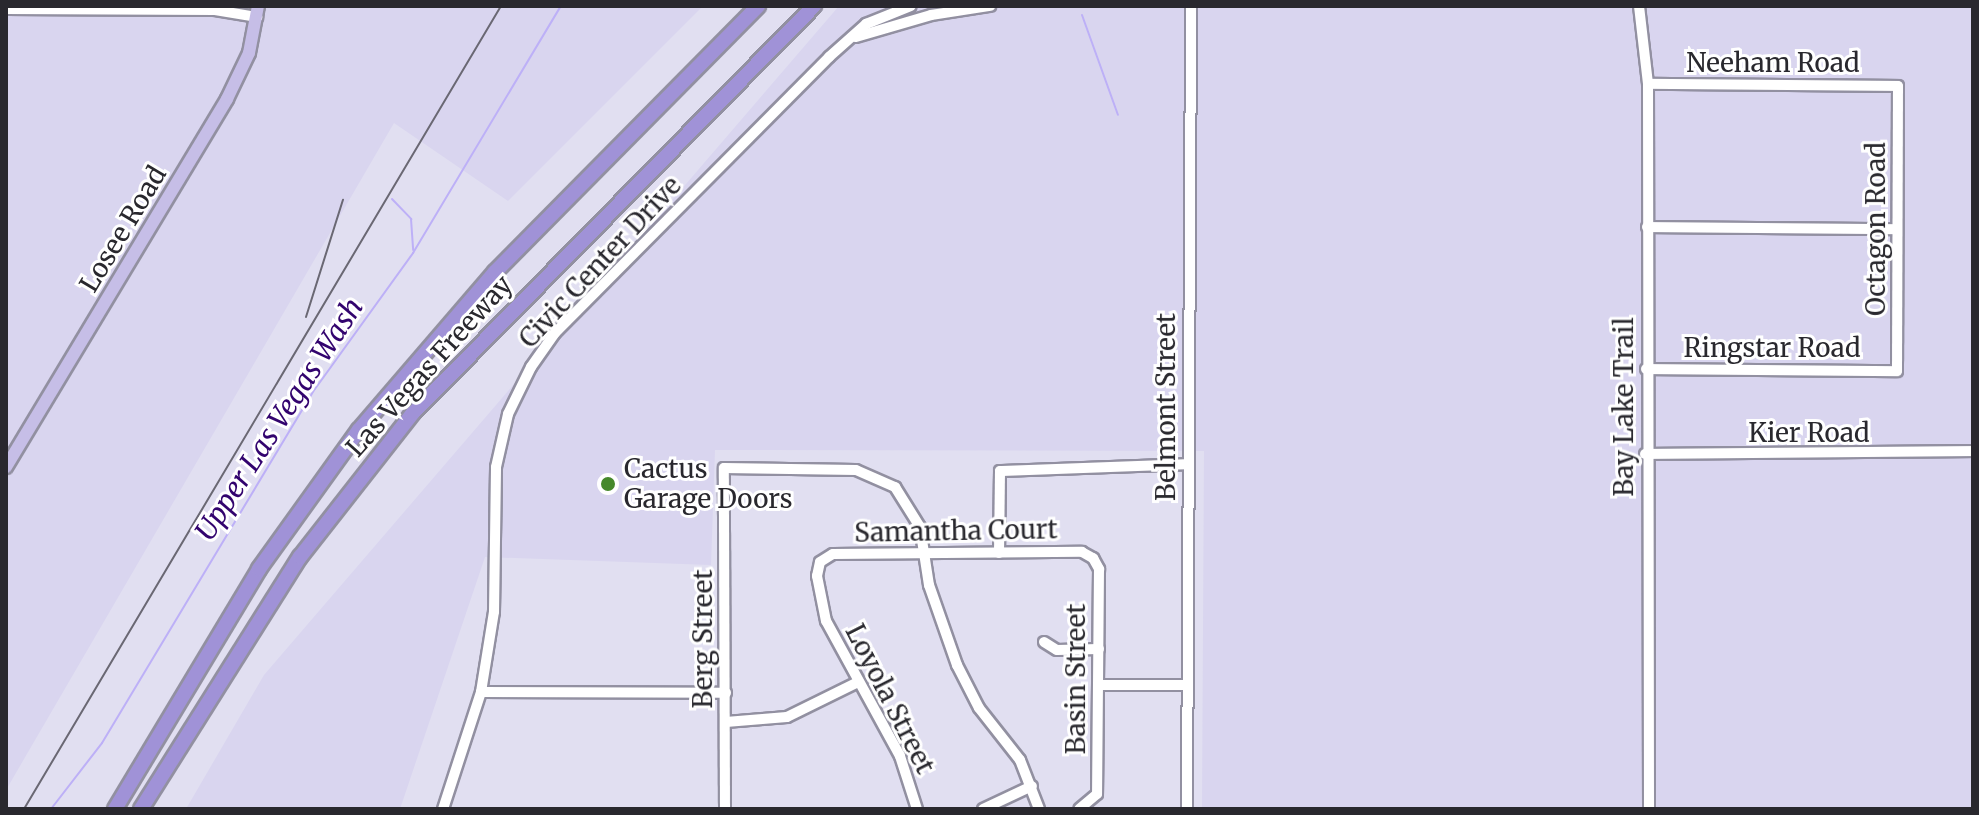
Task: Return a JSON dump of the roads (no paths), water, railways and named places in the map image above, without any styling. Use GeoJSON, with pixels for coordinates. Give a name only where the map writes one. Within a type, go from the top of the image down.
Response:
{"type":"FeatureCollection","features":[{"type":"Feature","properties":{"kind":"highway","name":"Las Vegas Freeway"},"geometry":{"type":"LineString","coordinates":[[115,809],[259,569],[367,419],[495,272],[758,6]]}},
{"type":"Feature","properties":{"kind":"highway","name":"Las Vegas Freeway"},"geometry":{"type":"LineString","coordinates":[[141,809],[300,557],[412,414],[814,6]]}},
{"type":"Feature","properties":{"kind":"main road","name":"Losee Road"},"geometry":{"type":"LineString","coordinates":[[6,467],[227,99],[258,12]]}},
{"type":"Feature","properties":{"kind":"street","name":"Civic Center Drive"},"geometry":{"type":"LineString","coordinates":[[443,809],[481,692],[494,612],[496,467],[508,414],[531,367],[555,333],[800,85],[856,37],[866,24],[911,6]]}},
{"type":"Feature","properties":{"kind":"street"},"geometry":{"type":"LineString","coordinates":[[856,37],[931,15],[990,6]]}},
{"type":"Feature","properties":{"kind":"street","name":"Belmont Street"},"geometry":{"type":"LineString","coordinates":[[1187,809],[1191,6]]}},
{"type":"Feature","properties":{"kind":"street","name":"Bay Lake Trail"},"geometry":{"type":"LineString","coordinates":[[1639,6],[1648,84],[1645,454],[1649,809]]}},
{"type":"Feature","properties":{"kind":"street"},"geometry":{"type":"LineString","coordinates":[[6,9],[258,12]]}},
{"type":"Feature","properties":{"kind":"street","name":"Neeham Road"},"geometry":{"type":"LineString","coordinates":[[1648,84],[1898,86]]}},
{"type":"Feature","properties":{"kind":"street","name":"Octagon Road"},"geometry":{"type":"LineString","coordinates":[[1897,371],[1898,86]]}},
{"type":"Feature","properties":{"kind":"street"},"geometry":{"type":"LineString","coordinates":[[1647,227],[1897,229]]}},
{"type":"Feature","properties":{"kind":"street","name":"Ringstar Road"},"geometry":{"type":"LineString","coordinates":[[1646,369],[1897,371]]}},
{"type":"Feature","properties":{"kind":"street","name":"Kier Road"},"geometry":{"type":"LineString","coordinates":[[1645,454],[1973,451]]}},
{"type":"Feature","properties":{"kind":"street"},"geometry":{"type":"LineString","coordinates":[[999,553],[1000,471],[1187,464]]}},
{"type":"Feature","properties":{"kind":"street","name":"Berg Street"},"geometry":{"type":"LineString","coordinates":[[725,809],[724,468],[875,474],[910,505],[924,553]]}},
{"type":"Feature","properties":{"kind":"street","name":"Samantha Court"},"geometry":{"type":"LineString","coordinates":[[820,562],[833,554],[1082,552],[1093,558]]}},
{"type":"Feature","properties":{"kind":"street"},"geometry":{"type":"LineString","coordinates":[[924,553],[929,585],[964,680],[1032,786],[1039,809]]}},
{"type":"Feature","properties":{"kind":"street","name":"Basin Street"},"geometry":{"type":"LineString","coordinates":[[1079,809],[1094,801],[1099,685],[1099,569],[1093,558]]}},
{"type":"Feature","properties":{"kind":"street","name":"Loyola Street"},"geometry":{"type":"LineString","coordinates":[[820,562],[826,621],[856,683],[900,756],[917,809]]}},
{"type":"Feature","properties":{"kind":"street"},"geometry":{"type":"LineString","coordinates":[[1044,642],[1057,650],[1099,649]]}},
{"type":"Feature","properties":{"kind":"street"},"geometry":{"type":"LineString","coordinates":[[726,722],[787,717],[856,683]]}},
{"type":"Feature","properties":{"kind":"street"},"geometry":{"type":"LineString","coordinates":[[1099,685],[1186,685]]}},
{"type":"Feature","properties":{"kind":"street"},"geometry":{"type":"LineString","coordinates":[[481,692],[726,693]]}},
{"type":"Feature","properties":{"kind":"street"},"geometry":{"type":"LineString","coordinates":[[983,809],[1032,786]]}},
{"type":"Feature","properties":{"kind":"waterway","name":"Upper Las Vegas Wash"},"geometry":{"type":"LineString","coordinates":[[51,809],[102,743],[315,389],[413,253],[561,6]]}},
{"type":"Feature","properties":{"kind":"waterway"},"geometry":{"type":"LineString","coordinates":[[1082,15],[1118,115]]}},
{"type":"Feature","properties":{"kind":"waterway"},"geometry":{"type":"LineString","coordinates":[[392,199],[411,219],[413,250]]}},
{"type":"Feature","properties":{"kind":"railway"},"geometry":{"type":"LineString","coordinates":[[24,809],[501,6]]}},
{"type":"Feature","properties":{"kind":"railway"},"geometry":{"type":"LineString","coordinates":[[306,317],[343,200]]}},
{"type":"Feature","properties":{"kind":"place","name":"Cactus Garage Doors"},"geometry":{"type":"Point","coordinates":[608,484]}}]}
